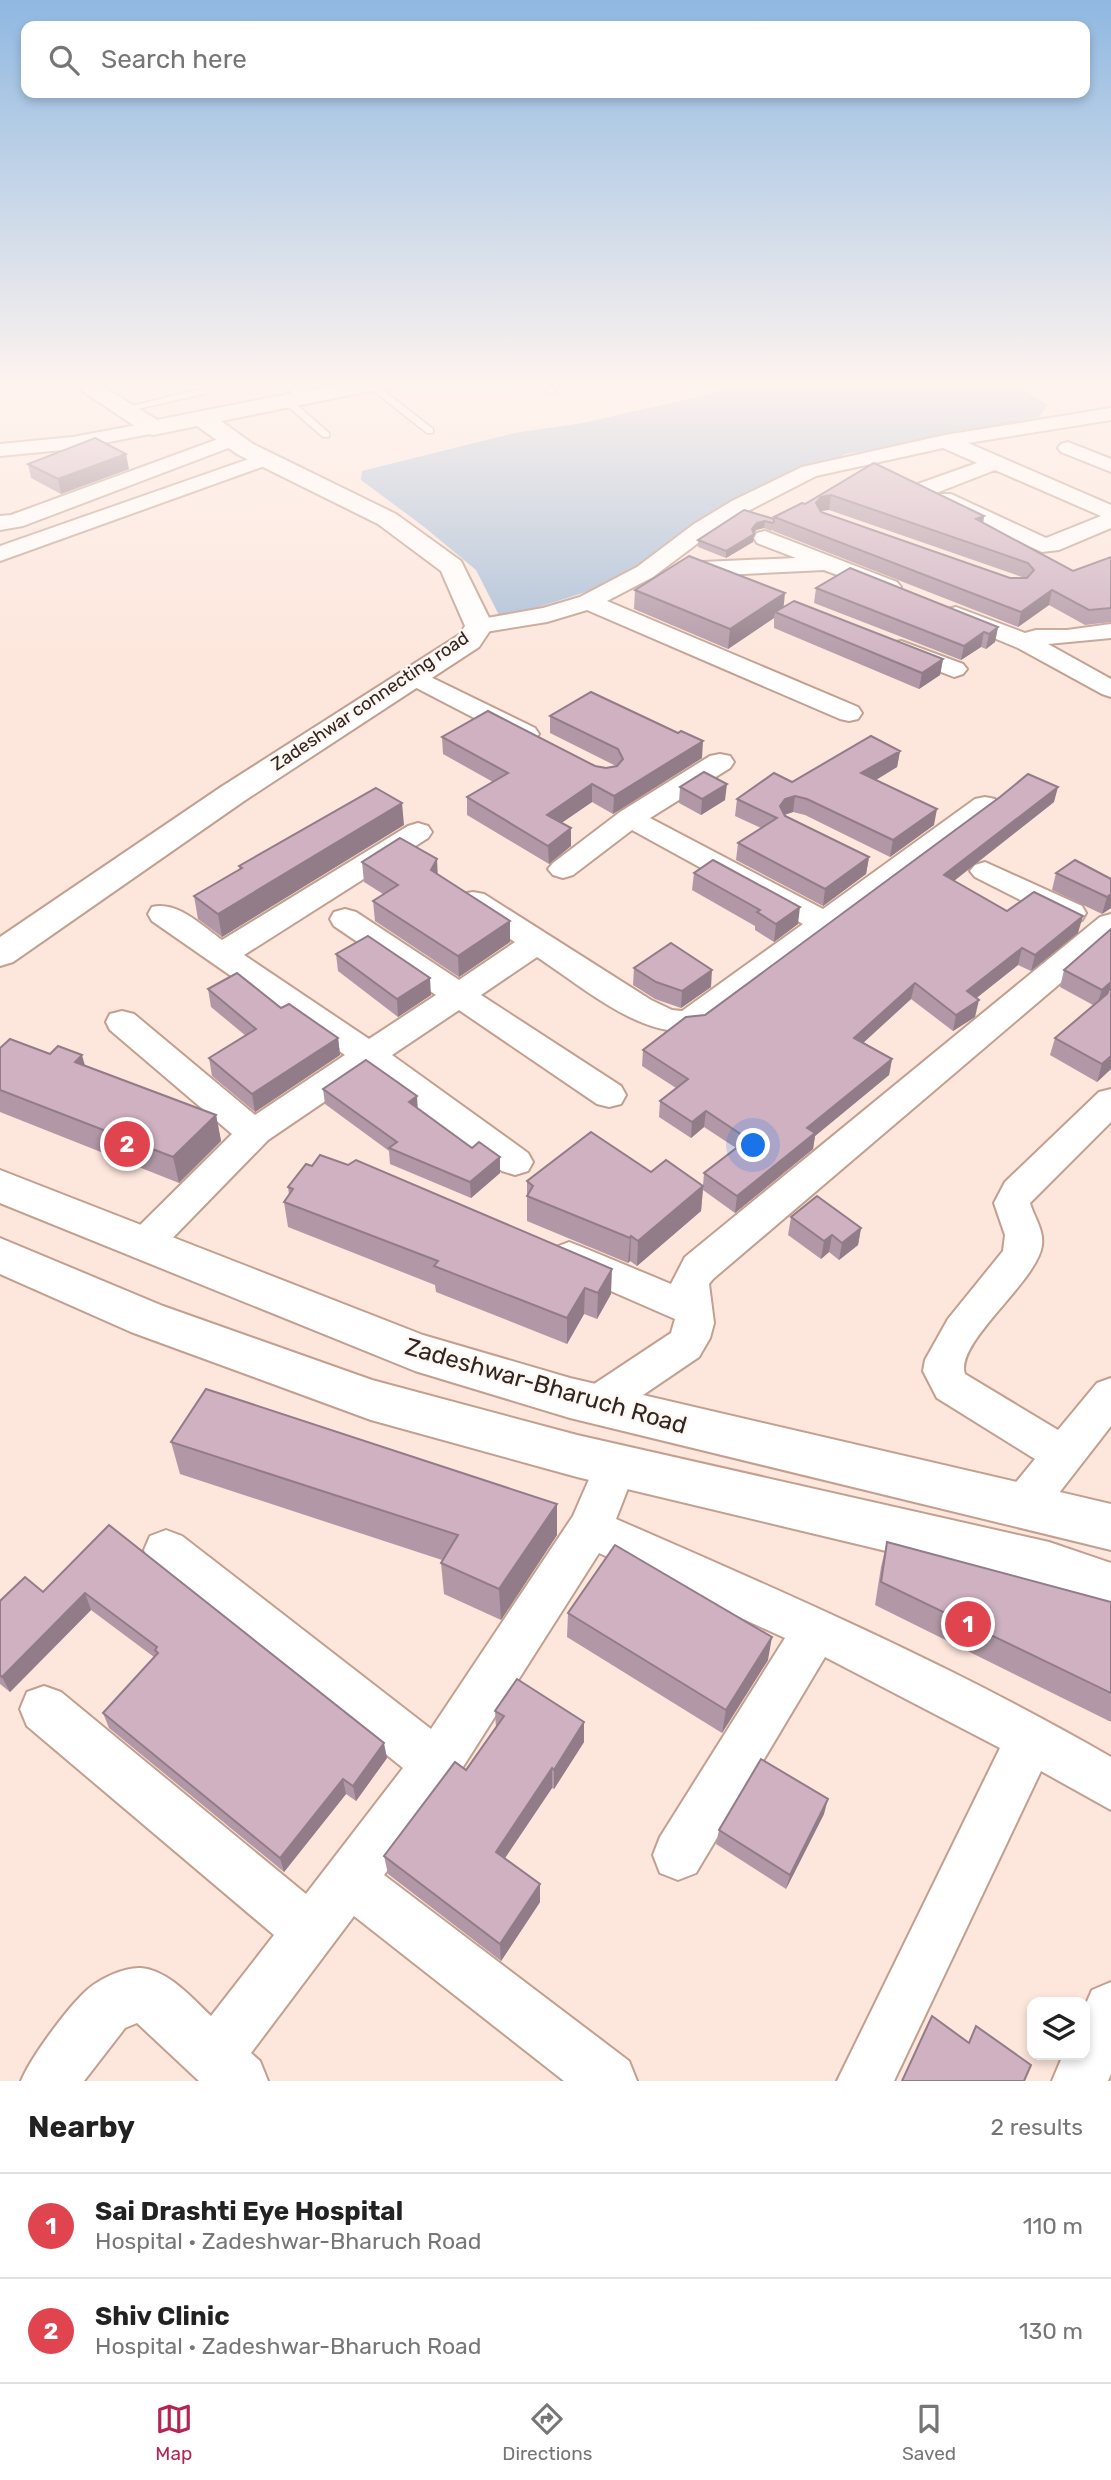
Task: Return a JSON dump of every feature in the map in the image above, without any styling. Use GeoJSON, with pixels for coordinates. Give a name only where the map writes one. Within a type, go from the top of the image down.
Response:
{"type":"FeatureCollection","features":[{"type":"Feature","properties":{"kind":"street"},"geometry":{"type":"LineString","coordinates":[[0,523],[15,521],[130,478]]}},
{"type":"Feature","properties":{"kind":"street"},"geometry":{"type":"LineString","coordinates":[[0,554],[212,478]]}},
{"type":"Feature","properties":{"kind":"street","name":"Zadeshwar connecting road"},"geometry":{"type":"LineString","coordinates":[[0,954],[163,838],[469,641],[479,626],[452,567],[387,519],[305,478]]}},
{"type":"Feature","properties":{"kind":"street"},"geometry":{"type":"LineString","coordinates":[[479,626],[547,615],[588,602],[645,572],[702,529],[793,478]]}},
{"type":"Feature","properties":{"kind":"street"},"geometry":{"type":"LineString","coordinates":[[899,478],[1042,545],[1051,545],[1111,520]]}},
{"type":"Feature","properties":{"kind":"street"},"geometry":{"type":"LineString","coordinates":[[923,489],[953,478]]}},
{"type":"Feature","properties":{"kind":"street"},"geometry":{"type":"LineString","coordinates":[[1030,478],[1111,513]]}},
{"type":"Feature","properties":{"kind":"street"},"geometry":{"type":"LineString","coordinates":[[765,538],[914,597]]}},
{"type":"Feature","properties":{"kind":"street"},"geometry":{"type":"LineString","coordinates":[[668,556],[753,589]]}},
{"type":"Feature","properties":{"kind":"street"},"geometry":{"type":"LineString","coordinates":[[864,577],[887,562]]}},
{"type":"Feature","properties":{"kind":"street"},"geometry":{"type":"LineString","coordinates":[[702,569],[832,564]]}},
{"type":"Feature","properties":{"kind":"street"},"geometry":{"type":"LineString","coordinates":[[588,602],[849,713]]}},
{"type":"Feature","properties":{"kind":"street"},"geometry":{"type":"LineString","coordinates":[[939,607],[1027,643],[1111,689]]}},
{"type":"Feature","properties":{"kind":"street"},"geometry":{"type":"LineString","coordinates":[[1027,643],[1036,637],[1067,637],[1111,631]]}},
{"type":"Feature","properties":{"kind":"street"},"geometry":{"type":"LineString","coordinates":[[878,639],[954,669]]}},
{"type":"Feature","properties":{"kind":"street"},"geometry":{"type":"LineString","coordinates":[[412,676],[545,744]]}},
{"type":"Feature","properties":{"kind":"street"},"geometry":{"type":"LineString","coordinates":[[563,869],[630,818],[720,762]]}},
{"type":"Feature","properties":{"kind":"street"},"geometry":{"type":"LineString","coordinates":[[451,887],[639,1008],[664,1021],[678,1023],[690,1021],[825,923],[881,867],[985,805]]}},
{"type":"Feature","properties":{"kind":"street"},"geometry":{"type":"LineString","coordinates":[[630,818],[825,923]]}},
{"type":"Feature","properties":{"kind":"street"},"geometry":{"type":"LineString","coordinates":[[221,955],[418,832]]}},
{"type":"Feature","properties":{"kind":"street"},"geometry":{"type":"LineString","coordinates":[[597,1404],[685,1345],[695,1334],[695,1311],[690,1283],[699,1268],[1108,927],[985,871]]}},
{"type":"Feature","properties":{"kind":"street"},"geometry":{"type":"LineString","coordinates":[[163,914],[367,1054],[515,1162]]}},
{"type":"Feature","properties":{"kind":"street"},"geometry":{"type":"LineString","coordinates":[[345,919],[609,1095]]}},
{"type":"Feature","properties":{"kind":"street"},"geometry":{"type":"LineString","coordinates":[[143,1245],[256,1131],[537,942]]}},
{"type":"Feature","properties":{"kind":"street"},"geometry":{"type":"LineString","coordinates":[[122,1023],[243,1124],[256,1131]]}},
{"type":"Feature","properties":{"kind":"street"},"geometry":{"type":"LineString","coordinates":[[1064,1455],[951,1386],[943,1373],[945,1356],[1020,1258],[1026,1244],[1012,1203],[1018,1192],[1111,1101]]}},
{"type":"Feature","properties":{"kind":"street","name":"Zadeshwar-Bharuch Road"},"geometry":{"type":"LineString","coordinates":[[0,1186],[415,1352],[597,1404],[1111,1527]]}},
{"type":"Feature","properties":{"kind":"street"},"geometry":{"type":"LineString","coordinates":[[542,1246],[695,1311]]}},
{"type":"Feature","properties":{"kind":"street"},"geometry":{"type":"LineString","coordinates":[[0,1255],[147,1319],[371,1400],[616,1465],[1049,1566],[1111,1587]]}},
{"type":"Feature","properties":{"kind":"street"},"geometry":{"type":"LineString","coordinates":[[1023,1506],[1111,1395]]}},
{"type":"Feature","properties":{"kind":"street"},"geometry":{"type":"LineString","coordinates":[[49,2081],[106,2009],[123,1998],[142,1996],[160,2006],[227,2069],[310,1931],[437,1764],[590,1528],[616,1465]]}},
{"type":"Feature","properties":{"kind":"street"},"geometry":{"type":"LineString","coordinates":[[590,1528],[816,1629],[1031,1738],[1111,1785]]}},
{"type":"Feature","properties":{"kind":"street"},"geometry":{"type":"LineString","coordinates":[[166,1550],[437,1764]]}},
{"type":"Feature","properties":{"kind":"street"},"geometry":{"type":"LineString","coordinates":[[678,1855],[816,1629]]}},
{"type":"Feature","properties":{"kind":"street"},"geometry":{"type":"LineString","coordinates":[[44,1709],[310,1931]]}},
{"type":"Feature","properties":{"kind":"street"},"geometry":{"type":"LineString","coordinates":[[865,2081],[1031,1738]]}},
{"type":"Feature","properties":{"kind":"street"},"geometry":{"type":"LineString","coordinates":[[349,1880],[609,2081]]}},
{"type":"Feature","properties":{"kind":"street"},"geometry":{"type":"LineString","coordinates":[[1080,2081],[1111,2009]]}},
{"type":"Feature","properties":{"kind":"water"},"geometry":{"type":"Polygon","coordinates":[[[788,478],[769,486],[608,585],[501,619],[476,570],[361,480],[788,478]]]}},
{"type":"Feature","properties":{"kind":"building"},"geometry":{"type":"Polygon","coordinates":[[[849,478],[905,478],[984,516],[976,519],[1073,571],[1111,557],[1111,608],[1089,610],[1052,590],[1021,612],[774,517],[805,504],[849,478]],[[831,495],[821,497],[816,503],[821,512],[1010,578],[1027,578],[1034,570],[1028,563],[831,495]]]}},
{"type":"Feature","properties":{"kind":"building"},"geometry":{"type":"Polygon","coordinates":[[[744,510],[774,519],[774,522],[757,523],[752,529],[754,534],[726,551],[698,540],[744,510]]]}},
{"type":"Feature","properties":{"kind":"building"},"geometry":{"type":"Polygon","coordinates":[[[689,556],[785,593],[730,629],[635,590],[689,556]]]}},
{"type":"Feature","properties":{"kind":"building"},"geometry":{"type":"Polygon","coordinates":[[[850,568],[998,627],[989,634],[984,632],[964,646],[816,588],[850,568]]]}},
{"type":"Feature","properties":{"kind":"building"},"geometry":{"type":"Polygon","coordinates":[[[794,601],[943,659],[922,673],[775,612],[794,601]]]}},
{"type":"Feature","properties":{"kind":"building"},"geometry":{"type":"Polygon","coordinates":[[[591,692],[678,733],[681,731],[703,741],[614,796],[592,784],[547,815],[571,828],[548,846],[467,797],[508,773],[442,737],[488,711],[595,766],[617,766],[623,759],[618,749],[550,716],[591,692]]]}},
{"type":"Feature","properties":{"kind":"building"},"geometry":{"type":"Polygon","coordinates":[[[871,736],[900,751],[861,773],[937,809],[893,840],[807,799],[795,796],[785,799],[780,806],[785,816],[869,857],[825,889],[738,843],[777,818],[737,799],[774,773],[792,782],[871,736]]]}},
{"type":"Feature","properties":{"kind":"building"},"geometry":{"type":"Polygon","coordinates":[[[704,772],[727,784],[702,799],[680,787],[704,772]]]}},
{"type":"Feature","properties":{"kind":"building"},"geometry":{"type":"Polygon","coordinates":[[[1028,774],[1058,787],[944,875],[1007,911],[1034,892],[1083,916],[1035,955],[1022,948],[967,991],[979,1000],[956,1015],[915,983],[854,1038],[892,1059],[807,1128],[815,1133],[737,1196],[704,1173],[748,1139],[706,1111],[692,1122],[660,1101],[688,1079],[643,1050],[686,1017],[705,1015],[1028,774]]]}},
{"type":"Feature","properties":{"kind":"building"},"geometry":{"type":"Polygon","coordinates":[[[376,788],[402,803],[218,914],[194,896],[242,868],[239,866],[376,788]]]}},
{"type":"Feature","properties":{"kind":"building"},"geometry":{"type":"Polygon","coordinates":[[[400,838],[437,859],[431,870],[510,921],[458,956],[373,901],[398,885],[362,862],[400,838]]]}},
{"type":"Feature","properties":{"kind":"building"},"geometry":{"type":"Polygon","coordinates":[[[713,860],[800,907],[776,924],[757,912],[760,910],[694,873],[713,860]]]}},
{"type":"Feature","properties":{"kind":"building"},"geometry":{"type":"Polygon","coordinates":[[[1075,860],[1111,879],[1111,894],[1107,897],[1056,873],[1075,860]]]}},
{"type":"Feature","properties":{"kind":"building"},"geometry":{"type":"Polygon","coordinates":[[[1111,929],[1111,982],[1102,990],[1064,970],[1111,929]]]}},
{"type":"Feature","properties":{"kind":"building"},"geometry":{"type":"Polygon","coordinates":[[[368,936],[430,978],[397,999],[336,954],[368,936]]]}},
{"type":"Feature","properties":{"kind":"building"},"geometry":{"type":"Polygon","coordinates":[[[671,943],[712,970],[682,991],[656,982],[634,968],[671,943]]]}},
{"type":"Feature","properties":{"kind":"building"},"geometry":{"type":"Polygon","coordinates":[[[237,973],[281,1008],[289,1004],[338,1038],[252,1094],[209,1058],[256,1029],[208,989],[237,973]]]}},
{"type":"Feature","properties":{"kind":"building"},"geometry":{"type":"Polygon","coordinates":[[[1110,987],[1111,1056],[1102,1064],[1055,1038],[1107,994],[1110,987]]]}},
{"type":"Feature","properties":{"kind":"building"},"geometry":{"type":"Polygon","coordinates":[[[10,1039],[50,1054],[58,1046],[82,1055],[75,1062],[216,1115],[173,1157],[0,1090],[0,1048],[10,1039]]]}},
{"type":"Feature","properties":{"kind":"building"},"geometry":{"type":"Polygon","coordinates":[[[366,1060],[417,1096],[409,1102],[472,1148],[479,1142],[500,1157],[470,1182],[389,1148],[397,1142],[323,1089],[366,1060]]]}},
{"type":"Feature","properties":{"kind":"building"},"geometry":{"type":"Polygon","coordinates":[[[591,1132],[651,1172],[666,1160],[703,1186],[638,1241],[527,1196],[533,1186],[527,1181],[591,1132]]]}},
{"type":"Feature","properties":{"kind":"building"},"geometry":{"type":"Polygon","coordinates":[[[320,1155],[348,1165],[356,1160],[612,1269],[598,1293],[585,1288],[567,1318],[434,1266],[438,1261],[284,1202],[293,1189],[288,1187],[306,1164],[312,1166],[320,1155]]]}},
{"type":"Feature","properties":{"kind":"building"},"geometry":{"type":"Polygon","coordinates":[[[817,1196],[861,1228],[842,1243],[832,1235],[824,1241],[791,1217],[817,1196]]]}},
{"type":"Feature","properties":{"kind":"building"},"geometry":{"type":"Polygon","coordinates":[[[206,1389],[557,1504],[499,1589],[441,1563],[458,1535],[171,1442],[206,1389]]]}},
{"type":"Feature","properties":{"kind":"building"},"geometry":{"type":"Polygon","coordinates":[[[109,1525],[384,1743],[353,1786],[343,1779],[280,1858],[103,1713],[158,1653],[155,1650],[157,1647],[85,1593],[2,1677],[0,1675],[0,1601],[25,1577],[43,1592],[109,1525]]]}},
{"type":"Feature","properties":{"kind":"building"},"geometry":{"type":"Polygon","coordinates":[[[887,1542],[1111,1602],[1111,1693],[881,1582],[887,1542]]]}},
{"type":"Feature","properties":{"kind":"building"},"geometry":{"type":"Polygon","coordinates":[[[615,1545],[772,1637],[726,1710],[568,1613],[615,1545]]]}},
{"type":"Feature","properties":{"kind":"building"},"geometry":{"type":"Polygon","coordinates":[[[517,1679],[584,1722],[496,1852],[540,1884],[500,1944],[384,1856],[455,1762],[466,1770],[504,1716],[495,1711],[517,1679]]]}},
{"type":"Feature","properties":{"kind":"building"},"geometry":{"type":"Polygon","coordinates":[[[761,1759],[828,1799],[790,1875],[719,1830],[761,1759]]]}},
{"type":"Feature","properties":{"kind":"building"},"geometry":{"type":"Polygon","coordinates":[[[932,2016],[969,2043],[976,2026],[1031,2065],[1024,2081],[902,2081],[932,2016]]]}},
{"type":"Feature","properties":{"kind":"place","name":"Shiv Clinic"},"geometry":{"type":"Point","coordinates":[127,1144]}},
{"type":"Feature","properties":{"kind":"place","name":"Sai Drashti Eye Hospital"},"geometry":{"type":"Point","coordinates":[968,1624]}}]}
